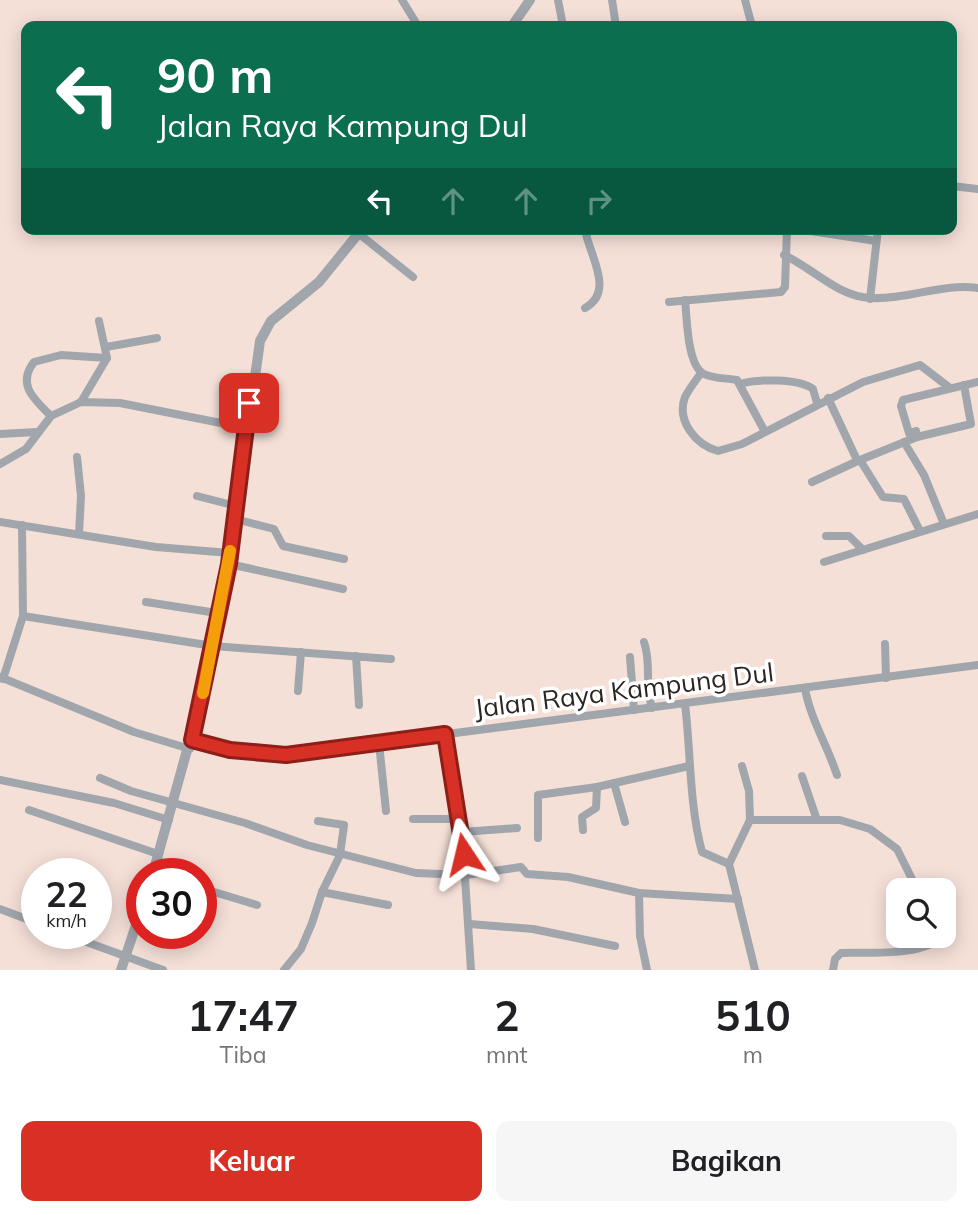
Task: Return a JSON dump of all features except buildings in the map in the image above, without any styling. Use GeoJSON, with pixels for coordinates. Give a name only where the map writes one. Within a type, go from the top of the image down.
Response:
{"type":"FeatureCollection","features":[{"type":"Feature","properties":{"kind":"street"},"geometry":{"type":"LineString","coordinates":[[401,0],[415,21]]}},
{"type":"Feature","properties":{"kind":"street"},"geometry":{"type":"LineString","coordinates":[[515,21],[530,0]]}},
{"type":"Feature","properties":{"kind":"street"},"geometry":{"type":"LineString","coordinates":[[558,0],[562,21]]}},
{"type":"Feature","properties":{"kind":"street"},"geometry":{"type":"LineString","coordinates":[[612,0],[615,21]]}},
{"type":"Feature","properties":{"kind":"street"},"geometry":{"type":"LineString","coordinates":[[745,0],[750,21]]}},
{"type":"Feature","properties":{"kind":"street"},"geometry":{"type":"LineString","coordinates":[[957,187],[978,189]]}},
{"type":"Feature","properties":{"kind":"street"},"geometry":{"type":"LineString","coordinates":[[158,858],[191,745],[229,564],[255,355],[264,329],[319,282],[357,235]]}},
{"type":"Feature","properties":{"kind":"street"},"geometry":{"type":"LineString","coordinates":[[365,235],[414,277]]}},
{"type":"Feature","properties":{"kind":"street"},"geometry":{"type":"LineString","coordinates":[[585,308],[593,302],[600,285],[586,235]]}},
{"type":"Feature","properties":{"kind":"street"},"geometry":{"type":"LineString","coordinates":[[669,302],[777,294],[785,287],[786,235]]}},
{"type":"Feature","properties":{"kind":"street"},"geometry":{"type":"LineString","coordinates":[[837,235],[876,241]]}},
{"type":"Feature","properties":{"kind":"street"},"geometry":{"type":"LineString","coordinates":[[870,299],[877,235]]}},
{"type":"Feature","properties":{"kind":"street"},"geometry":{"type":"LineString","coordinates":[[784,256],[830,284],[870,299],[946,287],[978,288]]}},
{"type":"Feature","properties":{"kind":"street"},"geometry":{"type":"LineString","coordinates":[[685,300],[692,353],[701,373]]}},
{"type":"Feature","properties":{"kind":"street"},"geometry":{"type":"LineString","coordinates":[[81,402],[107,359],[99,321]]}},
{"type":"Feature","properties":{"kind":"street"},"geometry":{"type":"LineString","coordinates":[[106,347],[157,338]]}},
{"type":"Feature","properties":{"kind":"street"},"geometry":{"type":"LineString","coordinates":[[51,416],[28,391],[26,376],[34,362],[61,355],[107,359]]}},
{"type":"Feature","properties":{"kind":"street"},"geometry":{"type":"LineString","coordinates":[[701,373],[685,398],[683,414],[685,423],[702,444],[718,451],[726,450],[863,382],[920,365],[950,388]]}},
{"type":"Feature","properties":{"kind":"street"},"geometry":{"type":"LineString","coordinates":[[701,373],[737,380],[764,430]]}},
{"type":"Feature","properties":{"kind":"street"},"geometry":{"type":"LineString","coordinates":[[740,384],[762,379],[806,385],[813,389],[817,403]]}},
{"type":"Feature","properties":{"kind":"street"},"geometry":{"type":"LineString","coordinates":[[917,437],[916,431],[909,433],[901,406],[903,400],[978,382]]}},
{"type":"Feature","properties":{"kind":"street"},"geometry":{"type":"LineString","coordinates":[[812,482],[858,460],[917,437],[971,424],[964,385]]}},
{"type":"Feature","properties":{"kind":"street"},"geometry":{"type":"LineString","coordinates":[[828,398],[858,460],[883,498],[904,499],[920,531]]}},
{"type":"Feature","properties":{"kind":"street"},"geometry":{"type":"LineString","coordinates":[[0,464],[26,449],[51,416],[81,402],[120,403],[246,428]]}},
{"type":"Feature","properties":{"kind":"street"},"geometry":{"type":"LineString","coordinates":[[0,434],[37,432]]}},
{"type":"Feature","properties":{"kind":"street"},"geometry":{"type":"LineString","coordinates":[[904,442],[924,475],[928,492],[944,524]]}},
{"type":"Feature","properties":{"kind":"street"},"geometry":{"type":"LineString","coordinates":[[76,457],[81,496],[79,534]]}},
{"type":"Feature","properties":{"kind":"street"},"geometry":{"type":"LineString","coordinates":[[197,496],[236,506]]}},
{"type":"Feature","properties":{"kind":"street"},"geometry":{"type":"LineString","coordinates":[[824,562],[978,514]]}},
{"type":"Feature","properties":{"kind":"street"},"geometry":{"type":"LineString","coordinates":[[235,519],[274,529],[283,546],[344,559]]}},
{"type":"Feature","properties":{"kind":"street"},"geometry":{"type":"LineString","coordinates":[[0,522],[156,547],[230,553]]}},
{"type":"Feature","properties":{"kind":"street"},"geometry":{"type":"LineString","coordinates":[[2,678],[23,616],[22,525]]}},
{"type":"Feature","properties":{"kind":"street"},"geometry":{"type":"LineString","coordinates":[[826,536],[849,536],[863,550]]}},
{"type":"Feature","properties":{"kind":"street"},"geometry":{"type":"LineString","coordinates":[[229,564],[343,589]]}},
{"type":"Feature","properties":{"kind":"street"},"geometry":{"type":"LineString","coordinates":[[146,602],[217,613]]}},
{"type":"Feature","properties":{"kind":"street"},"geometry":{"type":"LineString","coordinates":[[23,616],[213,646],[391,659]]}},
{"type":"Feature","properties":{"kind":"street"},"geometry":{"type":"LineString","coordinates":[[644,642],[649,663],[646,683],[652,708]]}},
{"type":"Feature","properties":{"kind":"street"},"geometry":{"type":"LineString","coordinates":[[885,643],[886,678]]}},
{"type":"Feature","properties":{"kind":"street"},"geometry":{"type":"LineString","coordinates":[[298,691],[301,652]]}},
{"type":"Feature","properties":{"kind":"street"},"geometry":{"type":"LineString","coordinates":[[356,656],[359,705]]}},
{"type":"Feature","properties":{"kind":"street"},"geometry":{"type":"LineString","coordinates":[[630,657],[634,710]]}},
{"type":"Feature","properties":{"kind":"street","name":"Jalan Raya Kampung Dul"},"geometry":{"type":"LineString","coordinates":[[2,678],[134,732],[191,745],[286,755],[978,665]]}},
{"type":"Feature","properties":{"kind":"street"},"geometry":{"type":"LineString","coordinates":[[805,689],[815,727],[829,750],[837,775]]}},
{"type":"Feature","properties":{"kind":"street"},"geometry":{"type":"LineString","coordinates":[[685,704],[689,766],[702,852],[729,864]]}},
{"type":"Feature","properties":{"kind":"street"},"geometry":{"type":"LineString","coordinates":[[445,734],[462,832],[472,970]]}},
{"type":"Feature","properties":{"kind":"street"},"geometry":{"type":"LineString","coordinates":[[379,743],[386,811]]}},
{"type":"Feature","properties":{"kind":"street"},"geometry":{"type":"LineString","coordinates":[[538,838],[538,795],[597,787],[689,766]]}},
{"type":"Feature","properties":{"kind":"street"},"geometry":{"type":"LineString","coordinates":[[742,766],[749,791],[750,820],[729,864],[755,970]]}},
{"type":"Feature","properties":{"kind":"street"},"geometry":{"type":"LineString","coordinates":[[802,776],[817,820]]}},
{"type":"Feature","properties":{"kind":"street"},"geometry":{"type":"LineString","coordinates":[[100,778],[131,791],[175,802],[340,855],[416,873],[466,876],[521,867],[527,874],[568,877],[639,892],[738,899]]}},
{"type":"Feature","properties":{"kind":"street"},"geometry":{"type":"LineString","coordinates":[[0,780],[114,803],[169,820]]}},
{"type":"Feature","properties":{"kind":"street"},"geometry":{"type":"LineString","coordinates":[[614,783],[625,822]]}},
{"type":"Feature","properties":{"kind":"street"},"geometry":{"type":"LineString","coordinates":[[583,830],[582,817],[597,802],[597,787]]}},
{"type":"Feature","properties":{"kind":"street"},"geometry":{"type":"LineString","coordinates":[[114,803],[131,791]]}},
{"type":"Feature","properties":{"kind":"street"},"geometry":{"type":"LineString","coordinates":[[29,810],[158,854]]}},
{"type":"Feature","properties":{"kind":"street"},"geometry":{"type":"LineString","coordinates":[[413,818],[458,819]]}},
{"type":"Feature","properties":{"kind":"street"},"geometry":{"type":"LineString","coordinates":[[750,820],[840,820],[870,830],[897,849],[912,878]]}},
{"type":"Feature","properties":{"kind":"street"},"geometry":{"type":"LineString","coordinates":[[284,970],[301,949],[322,892],[340,855],[345,825],[318,821]]}},
{"type":"Feature","properties":{"kind":"street"},"geometry":{"type":"LineString","coordinates":[[462,832],[517,828]]}},
{"type":"Feature","properties":{"kind":"street"},"geometry":{"type":"LineString","coordinates":[[322,892],[388,905]]}},
{"type":"Feature","properties":{"kind":"street"},"geometry":{"type":"LineString","coordinates":[[639,892],[640,936],[647,970]]}},
{"type":"Feature","properties":{"kind":"street"},"geometry":{"type":"LineString","coordinates":[[217,893],[257,905]]}},
{"type":"Feature","properties":{"kind":"street"},"geometry":{"type":"LineString","coordinates":[[0,909],[21,917]]}},
{"type":"Feature","properties":{"kind":"street"},"geometry":{"type":"LineString","coordinates":[[470,924],[533,929],[615,946]]}},
{"type":"Feature","properties":{"kind":"street"},"geometry":{"type":"LineString","coordinates":[[833,970],[835,959],[841,953],[911,951],[920,948]]}},
{"type":"Feature","properties":{"kind":"street"},"geometry":{"type":"LineString","coordinates":[[106,949],[163,970]]}},
{"type":"Feature","properties":{"kind":"street"},"geometry":{"type":"LineString","coordinates":[[121,970],[127,949]]}},
{"type":"Feature","properties":{"kind":"slow traffic"},"geometry":{"type":"LineString","coordinates":[[203,693],[230,551]]}},
{"type":"Feature","properties":{"kind":"route"},"geometry":{"type":"LineString","coordinates":[[249,403],[229,564],[192,740],[230,750],[286,755],[445,734],[464,854]]}}]}
